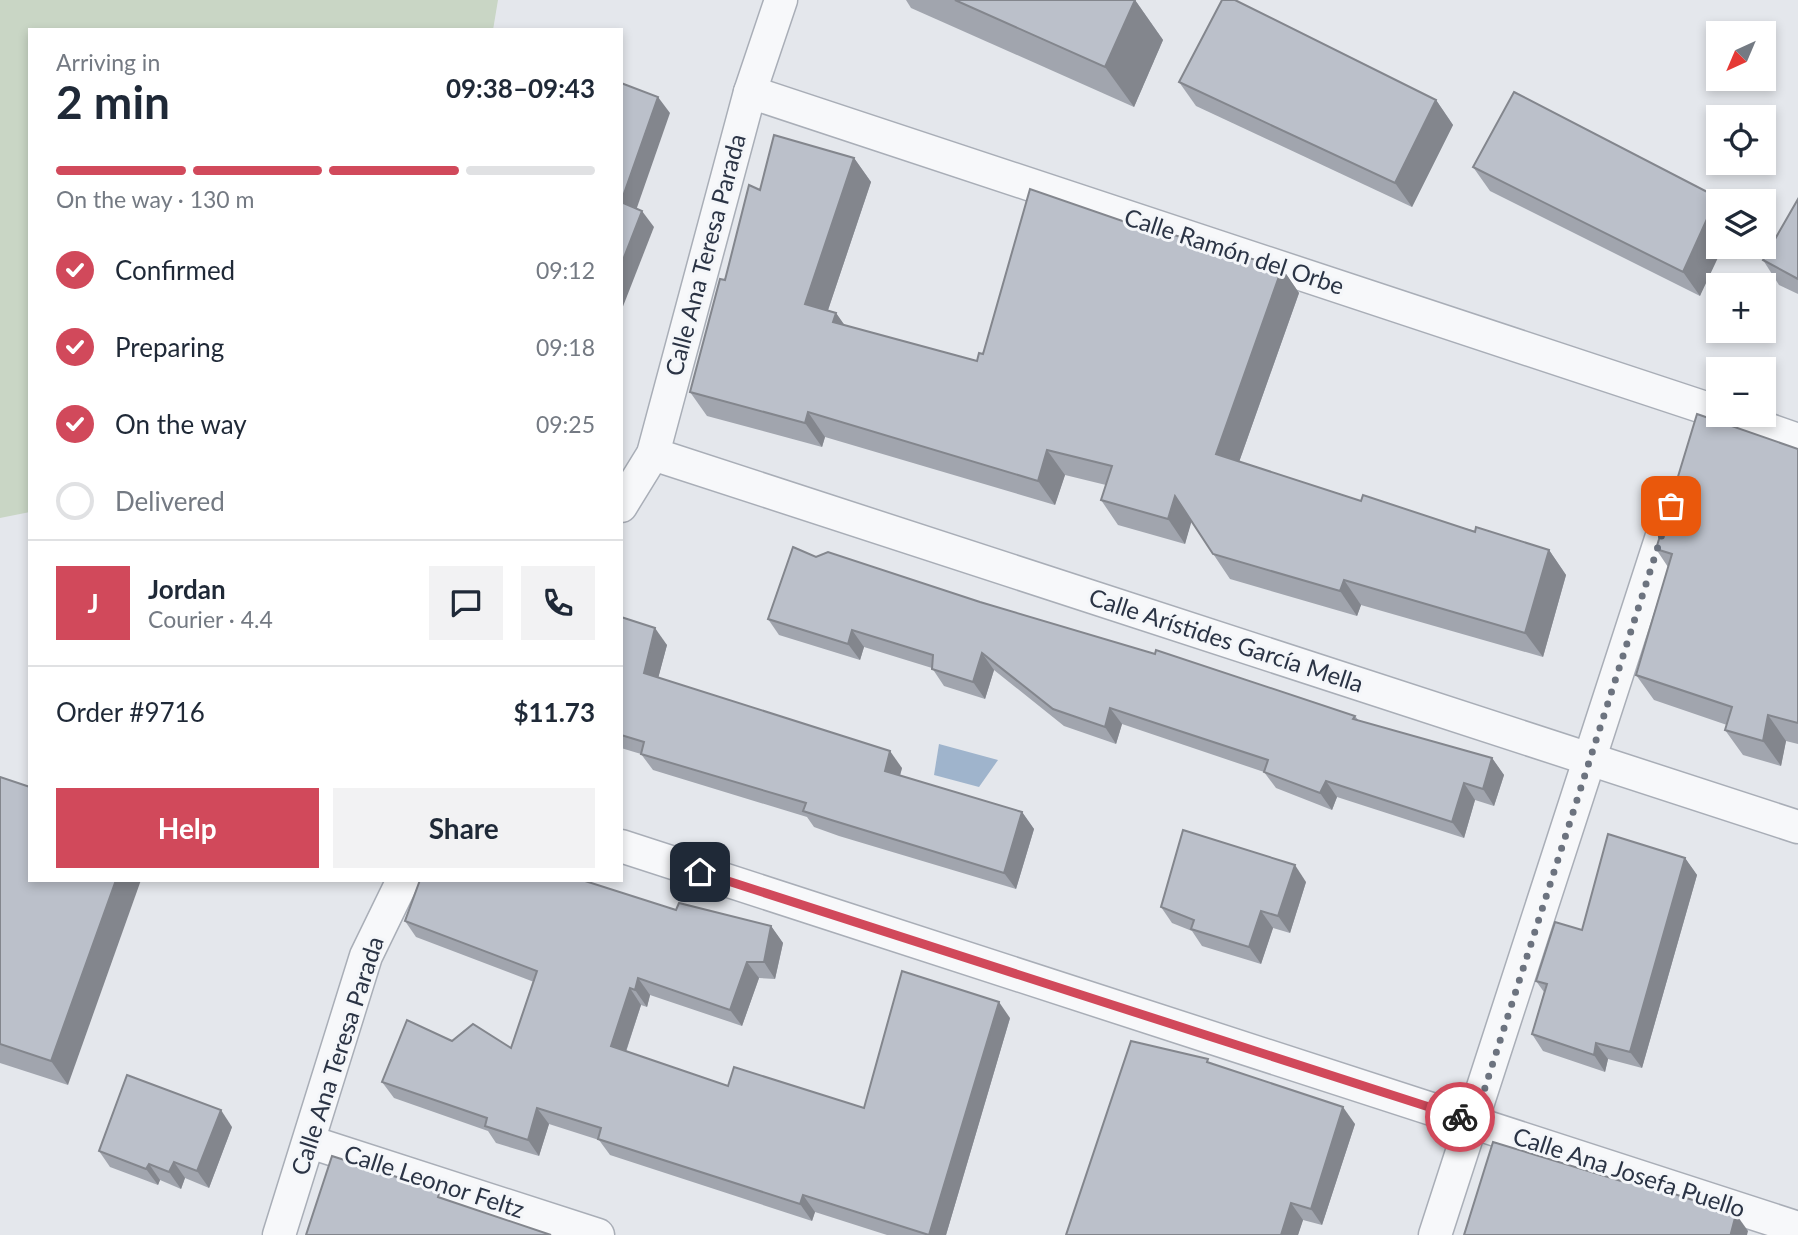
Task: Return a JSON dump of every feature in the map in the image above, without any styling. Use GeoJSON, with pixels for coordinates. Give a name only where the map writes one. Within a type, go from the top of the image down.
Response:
{"type":"FeatureCollection","features":[{"type":"Feature","properties":{"kind":"street","name":"Calle Ana Teresa Parada"},"geometry":{"type":"LineString","coordinates":[[623,503],[653,454],[750,92],[781,0]]}},
{"type":"Feature","properties":{"kind":"street","name":"Calle Ramón del Orbe"},"geometry":{"type":"LineString","coordinates":[[750,92],[1706,414]]}},
{"type":"Feature","properties":{"kind":"street","name":"Calle Ramón del Orbe"},"geometry":{"type":"LineString","coordinates":[[1751,427],[1798,440]]}},
{"type":"Feature","properties":{"kind":"street","name":"Calle Arístides García Mella"},"geometry":{"type":"LineString","coordinates":[[653,454],[1798,827]]}},
{"type":"Feature","properties":{"kind":"street"},"geometry":{"type":"LineString","coordinates":[[1435,1235],[1474,1122],[1679,480]]}},
{"type":"Feature","properties":{"kind":"street","name":"Calle Ana Josefa Puello"},"geometry":{"type":"LineString","coordinates":[[623,847],[1798,1228]]}},
{"type":"Feature","properties":{"kind":"street","name":"Calle Ana Teresa Parada"},"geometry":{"type":"LineString","coordinates":[[279,1235],[366,956],[402,882]]}},
{"type":"Feature","properties":{"kind":"street","name":"Calle Leonor Feltz"},"geometry":{"type":"LineString","coordinates":[[310,1142],[598,1235]]}},
{"type":"Feature","properties":{"kind":"green space"},"geometry":{"type":"Polygon","coordinates":[[[0,0],[498,0],[493,28],[28,28],[28,512],[0,518],[0,0]]]}},
{"type":"Feature","properties":{"kind":"water"},"geometry":{"type":"Polygon","coordinates":[[[939,744],[998,760],[979,787],[934,775],[939,744]]]}},
{"type":"Feature","properties":{"kind":"building"},"geometry":{"type":"Polygon","coordinates":[[[955,0],[1135,0],[1105,67],[955,0]]]}},
{"type":"Feature","properties":{"kind":"building"},"geometry":{"type":"Polygon","coordinates":[[[1222,0],[1235,0],[1436,100],[1395,183],[1179,82],[1222,0]]]}},
{"type":"Feature","properties":{"kind":"building"},"geometry":{"type":"Polygon","coordinates":[[[623,84],[658,97],[623,196],[623,84]]]}},
{"type":"Feature","properties":{"kind":"building"},"geometry":{"type":"Polygon","coordinates":[[[1514,92],[1706,191],[1706,221],[1683,272],[1473,167],[1514,92]]]}},
{"type":"Feature","properties":{"kind":"building"},"geometry":{"type":"Polygon","coordinates":[[[774,135],[854,158],[805,304],[836,313],[833,322],[977,361],[979,353],[983,354],[1030,189],[1160,234],[1161,231],[1282,268],[1216,454],[1361,501],[1363,495],[1475,532],[1476,527],[1549,550],[1525,633],[1344,580],[1340,591],[1213,554],[1175,496],[1168,519],[1101,500],[1112,466],[1047,450],[1038,481],[808,412],[805,423],[690,392],[720,279],[725,280],[749,185],[760,190],[774,135]]]}},
{"type":"Feature","properties":{"kind":"building"},"geometry":{"type":"Polygon","coordinates":[[[1798,199],[1798,279],[1763,260],[1776,259],[1776,237],[1798,199]]]}},
{"type":"Feature","properties":{"kind":"building"},"geometry":{"type":"Polygon","coordinates":[[[623,203],[642,211],[623,260],[623,203]]]}},
{"type":"Feature","properties":{"kind":"building"},"geometry":{"type":"Polygon","coordinates":[[[1697,414],[1706,417],[1706,427],[1735,427],[1798,449],[1798,723],[1768,715],[1763,741],[1725,730],[1732,707],[1636,675],[1672,554],[1656,549],[1697,414]]]}},
{"type":"Feature","properties":{"kind":"building"},"geometry":{"type":"Polygon","coordinates":[[[793,547],[816,557],[828,552],[980,602],[1155,654],[1156,650],[1355,716],[1353,719],[1492,758],[1483,789],[1464,783],[1452,822],[1326,781],[1320,793],[1264,772],[1268,760],[1110,708],[1105,727],[1053,709],[982,653],[973,682],[932,669],[933,655],[852,630],[848,644],[768,619],[793,547]]]}},
{"type":"Feature","properties":{"kind":"building"},"geometry":{"type":"Polygon","coordinates":[[[623,618],[655,628],[644,673],[890,751],[885,771],[1022,812],[1004,873],[803,811],[806,803],[641,754],[644,742],[623,736],[623,618]]]}},
{"type":"Feature","properties":{"kind":"building"},"geometry":{"type":"Polygon","coordinates":[[[0,777],[28,786],[28,882],[115,882],[51,1061],[0,1044],[0,777]]]}},
{"type":"Feature","properties":{"kind":"building"},"geometry":{"type":"Polygon","coordinates":[[[1183,830],[1295,865],[1278,916],[1261,911],[1249,947],[1191,929],[1194,920],[1161,907],[1183,830]]]}},
{"type":"Feature","properties":{"kind":"building"},"geometry":{"type":"Polygon","coordinates":[[[1608,834],[1685,858],[1630,1052],[1596,1043],[1594,1055],[1532,1034],[1547,984],[1536,981],[1555,922],[1582,930],[1608,834]]]}},
{"type":"Feature","properties":{"kind":"building"},"geometry":{"type":"Polygon","coordinates":[[[419,882],[588,882],[676,910],[679,903],[771,926],[764,962],[747,962],[730,1010],[638,978],[635,990],[630,988],[611,1046],[728,1086],[734,1067],[864,1108],[902,971],[999,1002],[929,1235],[803,1195],[800,1204],[598,1139],[601,1128],[537,1108],[528,1140],[485,1126],[487,1118],[382,1082],[407,1020],[452,1041],[473,1024],[511,1048],[537,971],[405,921],[419,882]]]}},
{"type":"Feature","properties":{"kind":"building"},"geometry":{"type":"Polygon","coordinates":[[[1131,1041],[1208,1059],[1207,1062],[1343,1107],[1311,1209],[1291,1203],[1281,1235],[1066,1235],[1131,1041]]]}},
{"type":"Feature","properties":{"kind":"building"},"geometry":{"type":"Polygon","coordinates":[[[127,1075],[221,1110],[197,1171],[174,1162],[169,1172],[149,1164],[146,1169],[99,1151],[127,1075]]]}},
{"type":"Feature","properties":{"kind":"building"},"geometry":{"type":"Polygon","coordinates":[[[1493,1142],[1621,1181],[1622,1177],[1736,1214],[1731,1233],[1737,1235],[1464,1235],[1493,1142]]]}},
{"type":"Feature","properties":{"kind":"building"},"geometry":{"type":"Polygon","coordinates":[[[332,1156],[440,1191],[438,1197],[551,1235],[306,1235],[332,1156]]]}},
{"type":"Feature","properties":{"kind":"way so far"},"geometry":{"type":"LineString","coordinates":[[1460,1117],[1474,1122],[1671,506]]}},
{"type":"Feature","properties":{"kind":"route"},"geometry":{"type":"LineString","coordinates":[[700,872],[1460,1117]]}}]}
